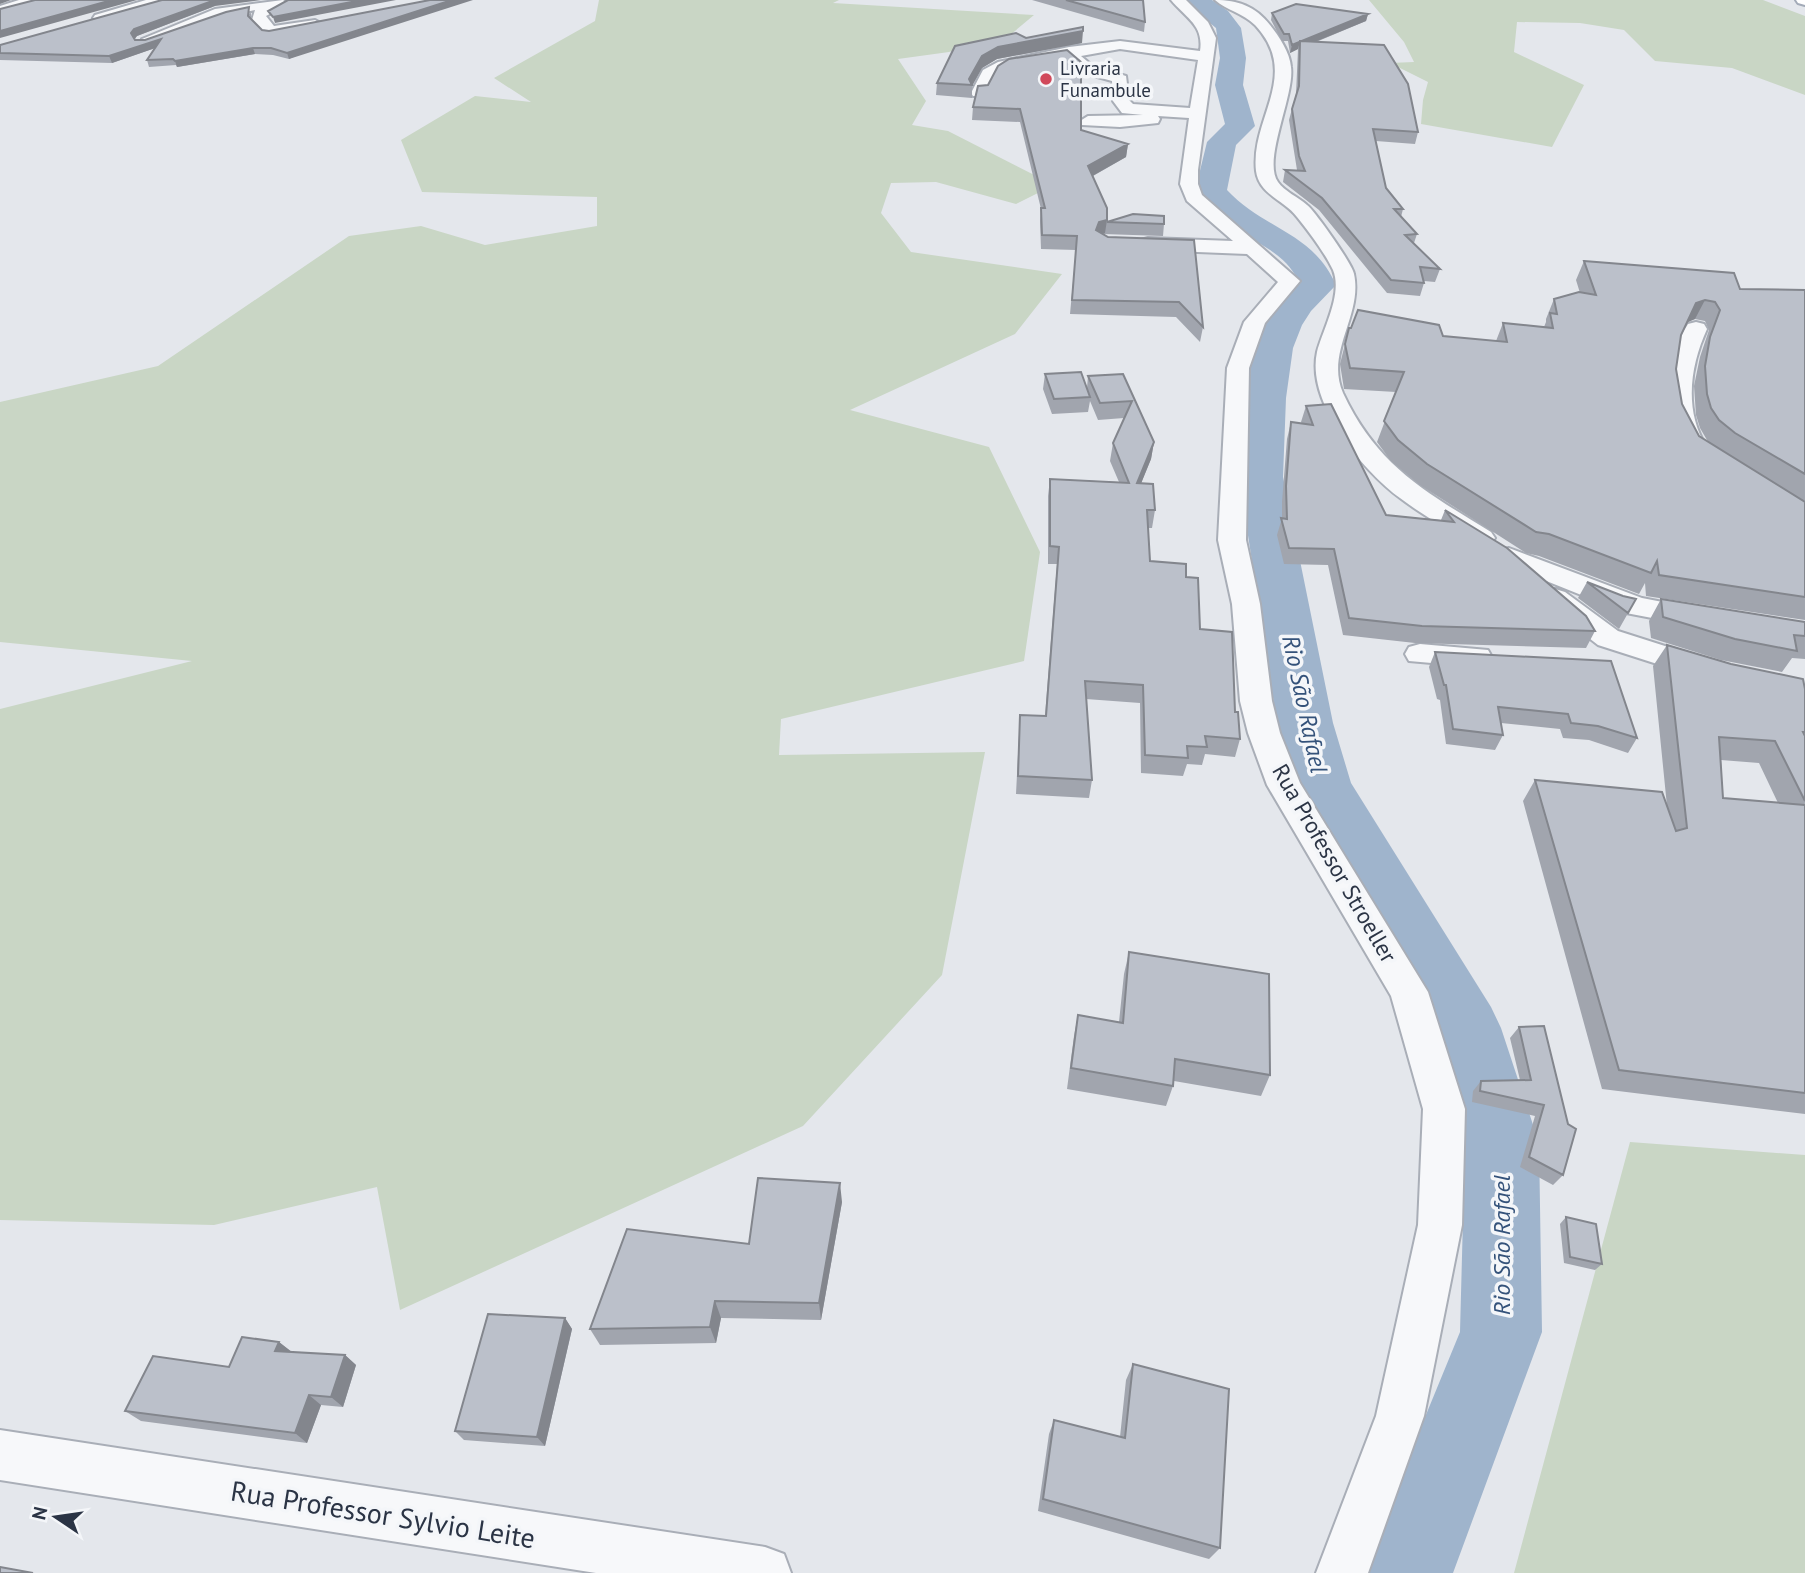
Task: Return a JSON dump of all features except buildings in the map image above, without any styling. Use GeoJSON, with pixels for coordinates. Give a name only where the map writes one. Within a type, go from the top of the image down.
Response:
{"type":"FeatureCollection","features":[{"type":"Feature","properties":{"kind":"street"},"geometry":{"type":"LineString","coordinates":[[0,10],[34,0]]}},
{"type":"Feature","properties":{"kind":"street"},"geometry":{"type":"LineString","coordinates":[[83,23],[161,0]]}},
{"type":"Feature","properties":{"kind":"street"},"geometry":{"type":"LineString","coordinates":[[1178,0],[1207,29],[1209,38],[1189,170],[1189,184],[1194,197],[1251,248],[1303,279],[1344,272]]}},
{"type":"Feature","properties":{"kind":"street"},"geometry":{"type":"LineString","coordinates":[[1223,0],[1245,8],[1263,23],[1274,41],[1284,67],[1265,165],[1268,183],[1303,211],[1344,272],[1345,297],[1333,331],[1326,364],[1330,390],[1349,428],[1376,464],[1409,493],[1509,556],[1636,606],[1722,622]]}},
{"type":"Feature","properties":{"kind":"street"},"geometry":{"type":"LineString","coordinates":[[288,2],[259,14],[259,20],[271,31],[332,21]]}},
{"type":"Feature","properties":{"kind":"street"},"geometry":{"type":"LineString","coordinates":[[144,41],[171,34],[216,14],[288,2]]}},
{"type":"Feature","properties":{"kind":"street"},"geometry":{"type":"LineString","coordinates":[[1085,34],[1104,46]]}},
{"type":"Feature","properties":{"kind":"street"},"geometry":{"type":"LineString","coordinates":[[979,93],[989,73],[1003,65],[1104,46],[1139,46],[1206,56]]}},
{"type":"Feature","properties":{"kind":"street"},"geometry":{"type":"LineString","coordinates":[[1069,52],[1079,65],[1091,72],[1120,79],[1121,101],[1128,108],[1196,117]]}},
{"type":"Feature","properties":{"kind":"street"},"geometry":{"type":"LineString","coordinates":[[1088,121],[1120,122],[1196,117]]}},
{"type":"Feature","properties":{"kind":"street"},"geometry":{"type":"LineString","coordinates":[[1131,243],[1251,248]]}},
{"type":"Feature","properties":{"kind":"street","name":"Rua Professor Stroeller"},"geometry":{"type":"LineString","coordinates":[[1303,279],[1255,322],[1238,368],[1232,540],[1246,604],[1256,701],[1264,733],[1284,785],[1409,992],[1444,1109],[1440,1225],[1401,1416],[1342,1573]]}},
{"type":"Feature","properties":{"kind":"street"},"geometry":{"type":"LineString","coordinates":[[1696,329],[1683,358],[1681,398],[1686,433],[1698,450],[1708,457]]}},
{"type":"Feature","properties":{"kind":"street"},"geometry":{"type":"LineString","coordinates":[[1509,556],[1544,589],[1608,638],[1650,653],[1730,675]]}},
{"type":"Feature","properties":{"kind":"street"},"geometry":{"type":"LineString","coordinates":[[1601,663],[1621,662],[1650,653]]}},
{"type":"Feature","properties":{"kind":"street"},"geometry":{"type":"LineString","coordinates":[[1420,654],[1504,659]]}},
{"type":"Feature","properties":{"kind":"street","name":"Rua Professor Sylvio Leite"},"geometry":{"type":"LineString","coordinates":[[0,1455],[765,1573]]}},
{"type":"Feature","properties":{"kind":"green space"},"geometry":{"type":"Polygon","coordinates":[[[599,0],[839,0],[833,3],[1034,15],[1009,36],[949,52],[898,59],[926,101],[912,125],[948,131],[1054,185],[1016,204],[936,182],[891,183],[881,213],[911,252],[1062,274],[1015,334],[850,410],[989,447],[1040,552],[1024,661],[781,719],[779,755],[985,752],[942,975],[803,1126],[400,1310],[377,1187],[214,1225],[0,1220],[0,709],[192,661],[0,642],[0,402],[158,366],[349,236],[421,226],[485,245],[597,226],[597,197],[422,192],[401,140],[475,96],[531,102],[494,78],[595,21],[599,0]]]}},
{"type":"Feature","properties":{"kind":"green space"},"geometry":{"type":"Polygon","coordinates":[[[1369,0],[1763,0],[1805,16],[1805,95],[1732,68],[1655,61],[1624,30],[1580,23],[1517,22],[1514,52],[1584,85],[1552,147],[1421,124],[1428,82],[1390,63],[1414,62],[1404,42],[1369,0]]]}},
{"type":"Feature","properties":{"kind":"green space"},"geometry":{"type":"Polygon","coordinates":[[[1630,1142],[1805,1155],[1805,1573],[1514,1573],[1630,1142]]]}},
{"type":"Feature","properties":{"kind":"waterway","name":"Rio São Rafael"},"geometry":{"type":"LineString","coordinates":[[1194,0],[1225,22],[1233,46],[1229,85],[1240,126],[1222,142],[1211,191],[1232,213],[1295,252],[1313,272],[1318,285],[1297,304],[1283,325],[1274,348],[1268,373],[1261,477],[1305,723],[1323,786],[1467,1028],[1502,1143],[1501,1332],[1407,1573]]}},
{"type":"Feature","properties":{"kind":"place","name":"Livraria Funambule"},"geometry":{"type":"Point","coordinates":[1046,79]}}]}
